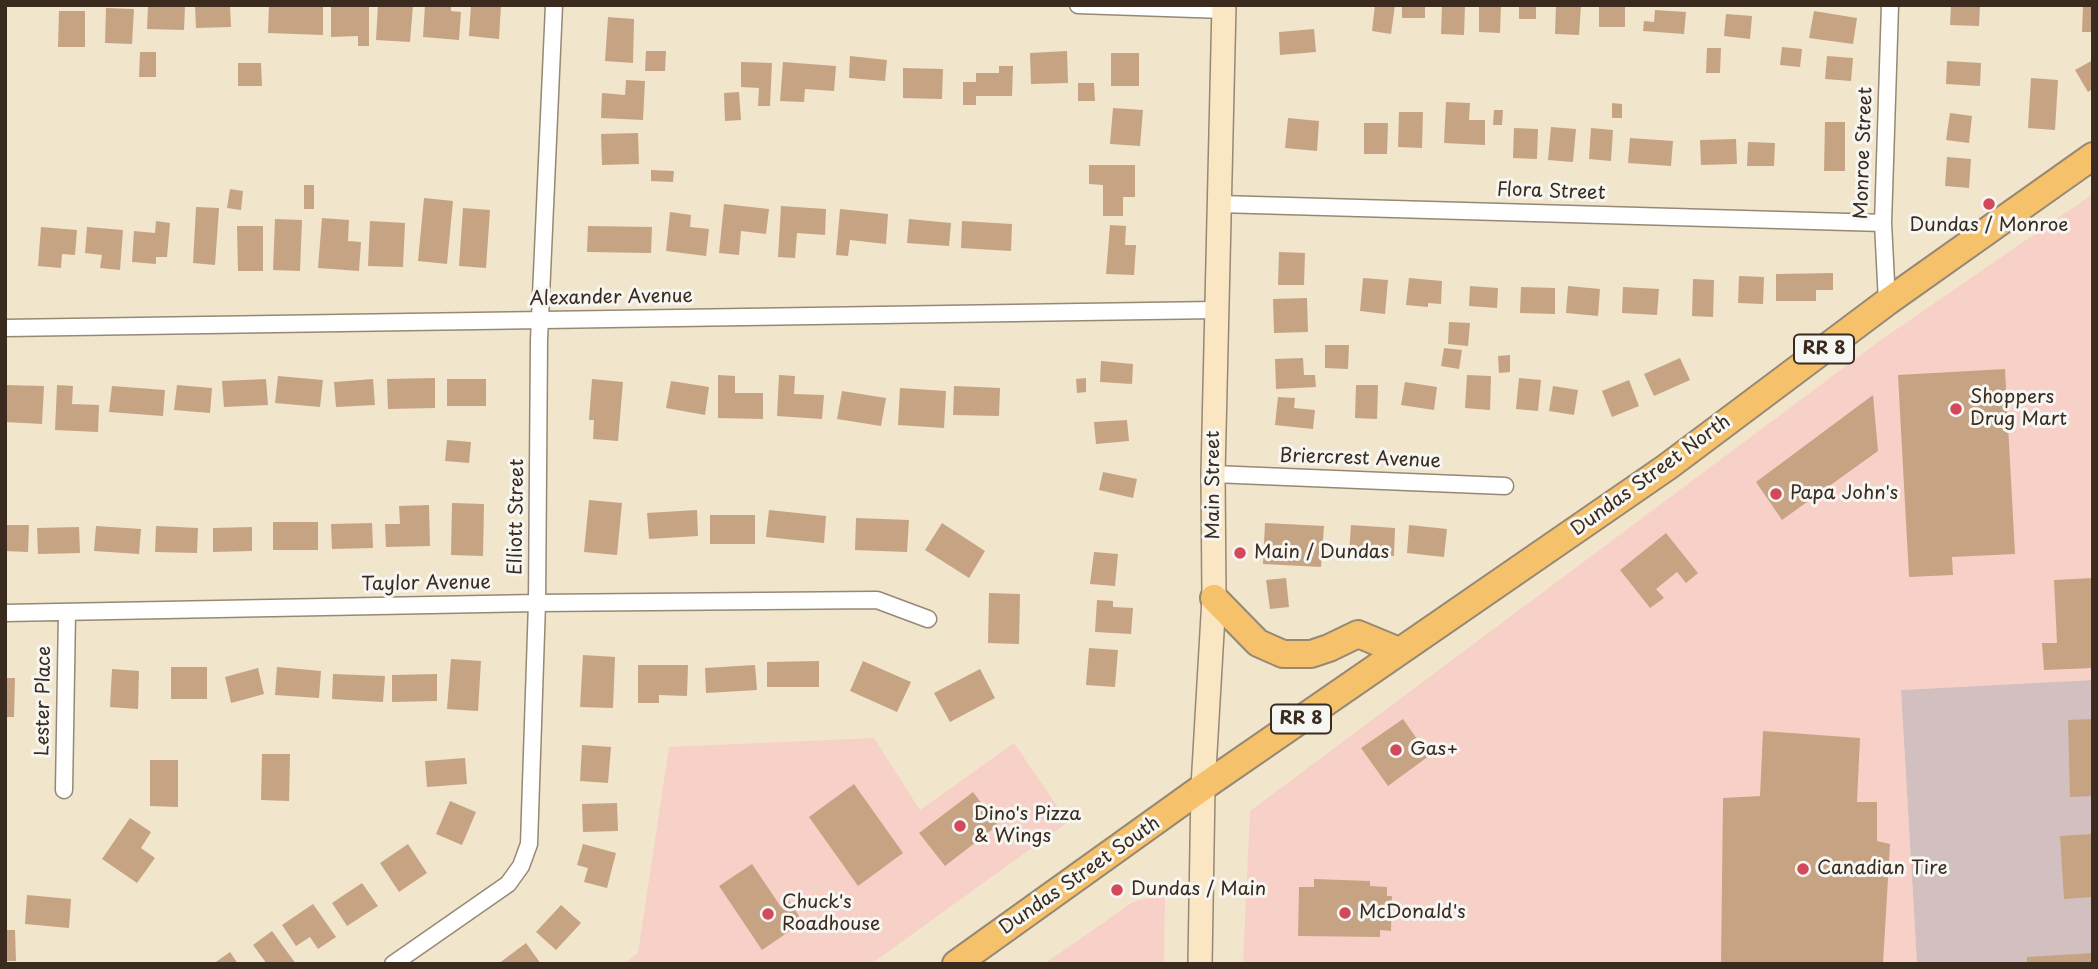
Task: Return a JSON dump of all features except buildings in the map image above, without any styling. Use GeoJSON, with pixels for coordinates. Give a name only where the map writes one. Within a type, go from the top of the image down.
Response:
{"type":"FeatureCollection","features":[{"type":"Feature","properties":{"kind":"main road","name":"Main Street"},"geometry":{"type":"LineString","coordinates":[[1200,964],[1203,787],[1214,598],[1213,474],[1224,8]]}},
{"type":"Feature","properties":{"kind":"main road","name":"Dundas Street North"},"geometry":{"type":"LineString","coordinates":[[1203,787],[1667,467],[1886,302],[2093,156]]}},
{"type":"Feature","properties":{"kind":"main road"},"geometry":{"type":"LineString","coordinates":[[1214,598],[1258,643],[1283,654],[1311,654],[1358,634],[1399,651]]}},
{"type":"Feature","properties":{"kind":"main road","name":"Dundas Street South"},"geometry":{"type":"LineString","coordinates":[[956,964],[1203,787]]}},
{"type":"Feature","properties":{"kind":"street","name":"Elliott Street"},"geometry":{"type":"LineString","coordinates":[[393,964],[508,884],[521,866],[529,844],[537,603],[540,340],[554,5]]}},
{"type":"Feature","properties":{"kind":"street"},"geometry":{"type":"LineString","coordinates":[[1078,5],[1224,8]]}},
{"type":"Feature","properties":{"kind":"street","name":"Monroe Street"},"geometry":{"type":"LineString","coordinates":[[1886,302],[1883,223],[1890,5]]}},
{"type":"Feature","properties":{"kind":"street","name":"Flora Street"},"geometry":{"type":"LineString","coordinates":[[1219,204],[1883,223]]}},
{"type":"Feature","properties":{"kind":"street","name":"Alexander Avenue"},"geometry":{"type":"LineString","coordinates":[[5,328],[1216,310]]}},
{"type":"Feature","properties":{"kind":"street","name":"Briercrest Avenue"},"geometry":{"type":"LineString","coordinates":[[1213,474],[1504,485]]}},
{"type":"Feature","properties":{"kind":"street","name":"Taylor Avenue"},"geometry":{"type":"LineString","coordinates":[[5,614],[537,603],[877,600],[928,619]]}},
{"type":"Feature","properties":{"kind":"street","name":"Lester Place"},"geometry":{"type":"LineString","coordinates":[[64,790],[67,612]]}},
{"type":"Feature","properties":{"kind":"shaded area"},"geometry":{"type":"Polygon","coordinates":[[[2093,194],[2093,680],[1901,690],[1917,964],[1243,964],[1250,811],[1878,342],[2093,194]]]}},
{"type":"Feature","properties":{"kind":"shaded area"},"geometry":{"type":"Polygon","coordinates":[[[2093,680],[2093,964],[1917,964],[1901,690],[2093,680]]]}},
{"type":"Feature","properties":{"kind":"shaded area"},"geometry":{"type":"Polygon","coordinates":[[[874,738],[920,810],[1014,743],[1068,822],[871,964],[623,964],[638,953],[669,747],[874,738]]]}},
{"type":"Feature","properties":{"kind":"shaded area"},"geometry":{"type":"Polygon","coordinates":[[[1165,893],[1164,964],[1044,964],[1133,902],[1165,893]]]}},
{"type":"Feature","properties":{"kind":"place","name":"Dundas / Monroe"},"geometry":{"type":"Point","coordinates":[1989,204]}},
{"type":"Feature","properties":{"kind":"place","name":"Shoppers Drug Mart"},"geometry":{"type":"Point","coordinates":[1956,409]}},
{"type":"Feature","properties":{"kind":"place","name":"Papa John's"},"geometry":{"type":"Point","coordinates":[1776,494]}},
{"type":"Feature","properties":{"kind":"place","name":"Main / Dundas"},"geometry":{"type":"Point","coordinates":[1240,553]}},
{"type":"Feature","properties":{"kind":"place","name":"Gas+"},"geometry":{"type":"Point","coordinates":[1396,750]}},
{"type":"Feature","properties":{"kind":"place","name":"Dino's Pizza & Wings"},"geometry":{"type":"Point","coordinates":[960,826]}},
{"type":"Feature","properties":{"kind":"place","name":"Canadian Tire"},"geometry":{"type":"Point","coordinates":[1803,869]}},
{"type":"Feature","properties":{"kind":"place","name":"Dundas / Main"},"geometry":{"type":"Point","coordinates":[1117,890]}},
{"type":"Feature","properties":{"kind":"place","name":"McDonald's"},"geometry":{"type":"Point","coordinates":[1345,913]}},
{"type":"Feature","properties":{"kind":"place","name":"Chuck's Roadhouse"},"geometry":{"type":"Point","coordinates":[768,914]}}]}
